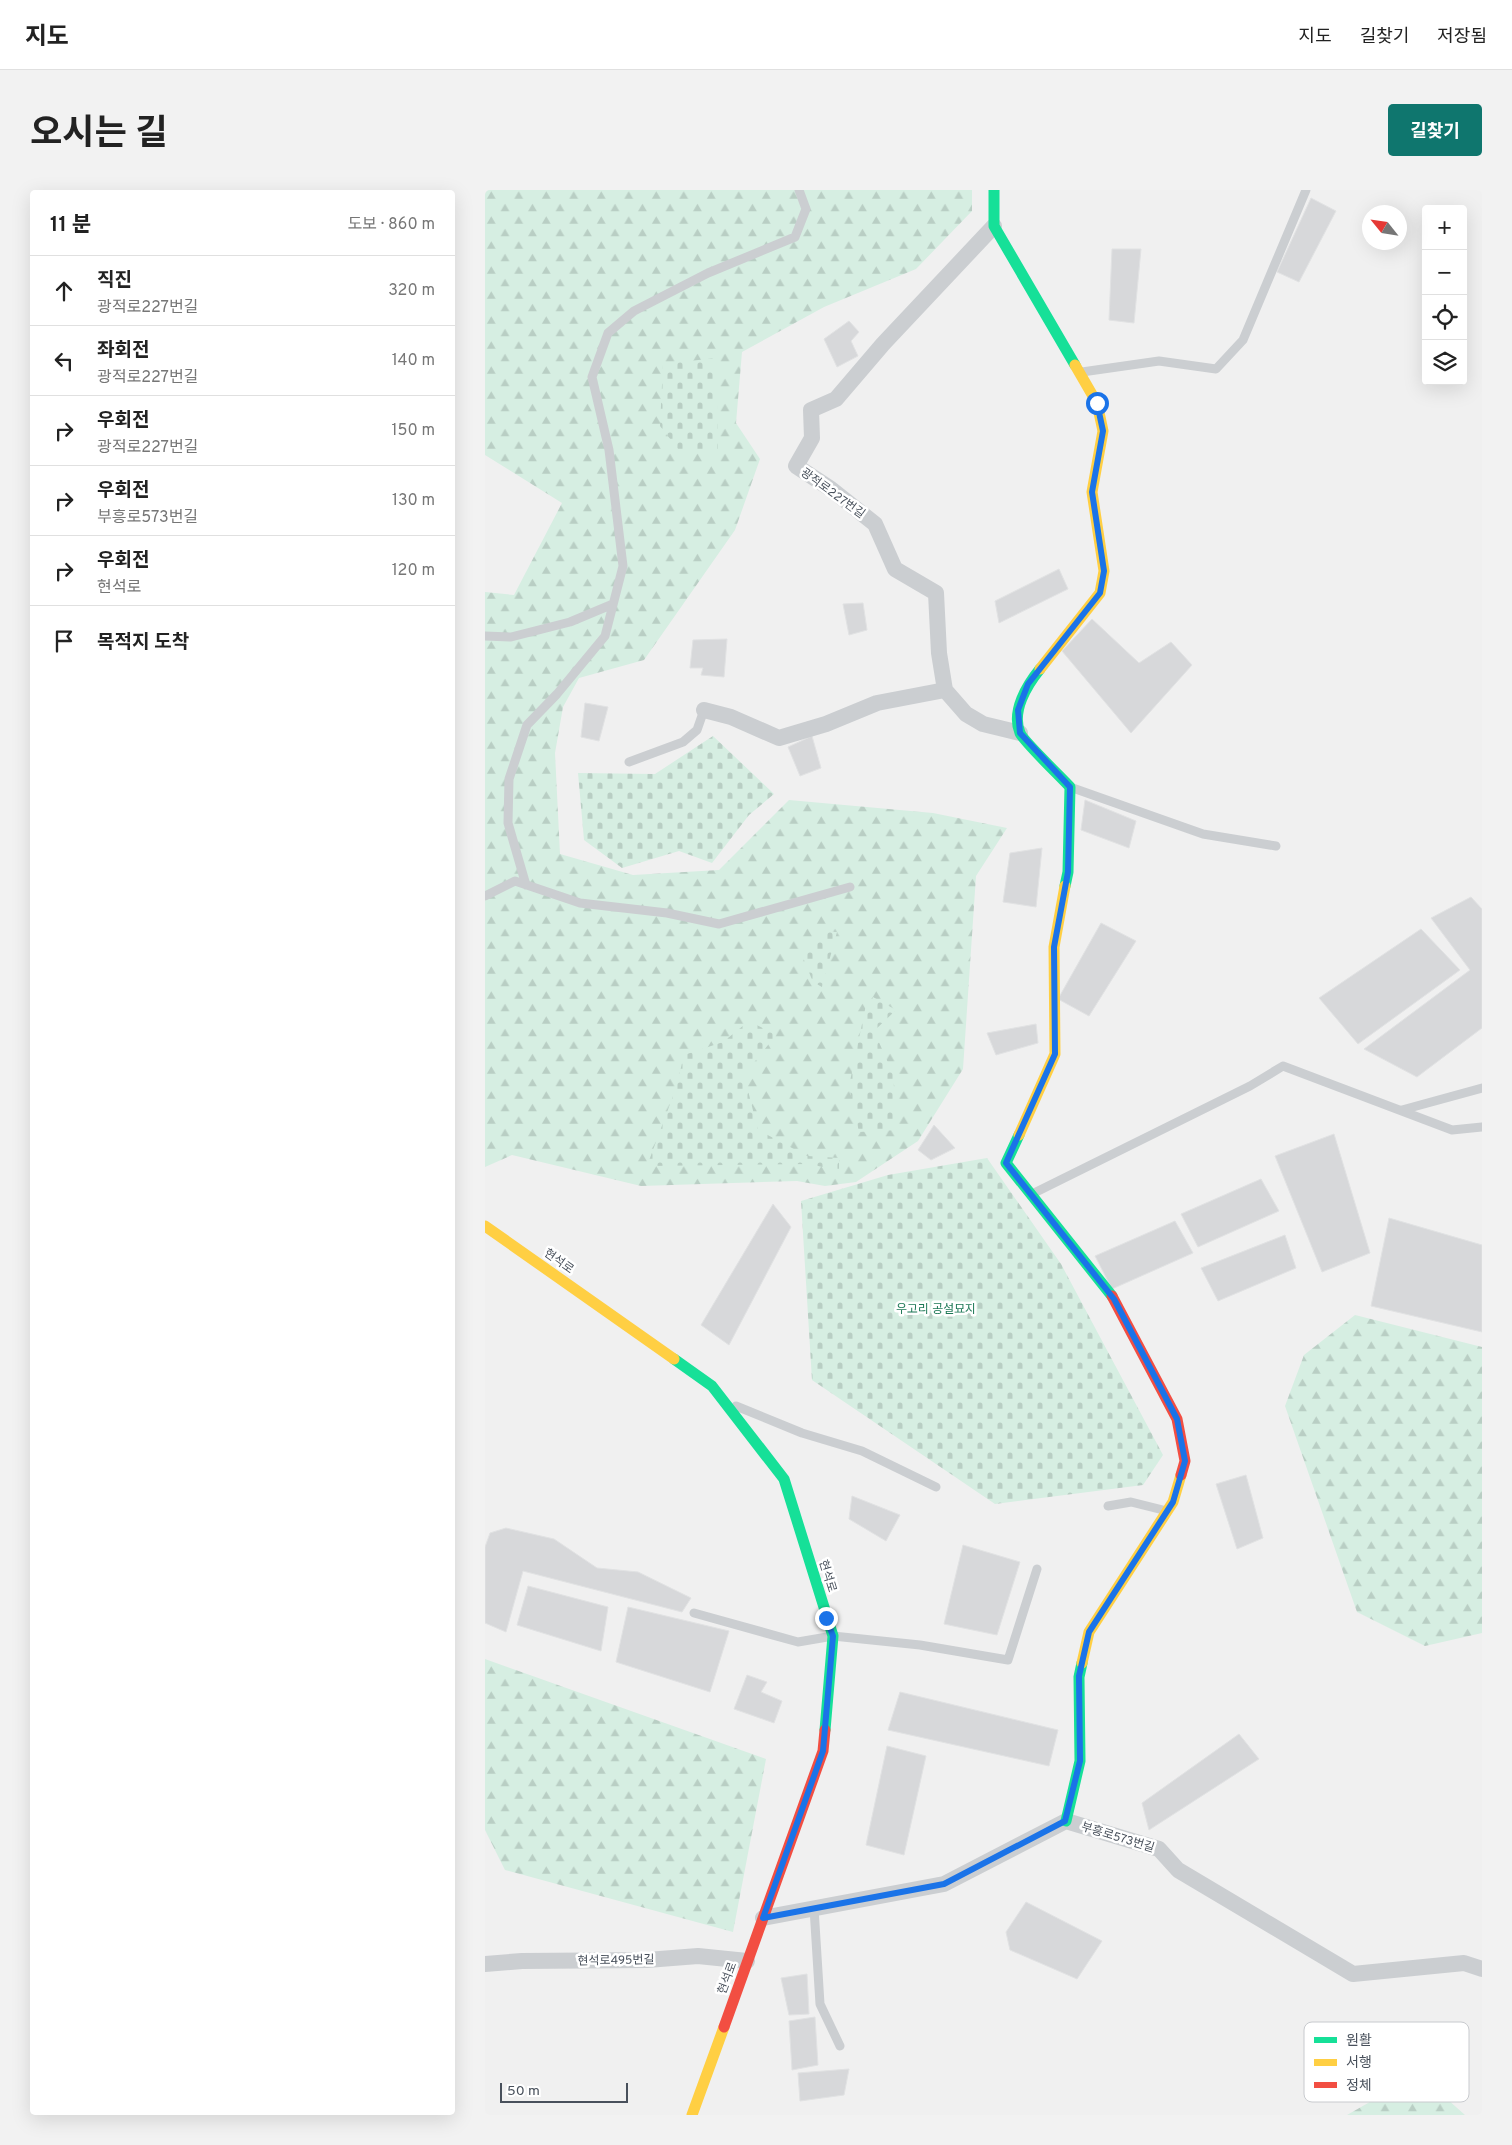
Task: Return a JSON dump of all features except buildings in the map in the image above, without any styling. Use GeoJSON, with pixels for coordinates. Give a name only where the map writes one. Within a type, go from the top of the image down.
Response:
{"type":"FeatureCollection","features":[{"type":"Feature","properties":{"kind":"street"},"geometry":{"type":"LineString","coordinates":[[995,190],[994,226],[1097,403],[1103,431],[1092,492],[1104,571],[1100,593],[1028,684],[1018,710],[1020,733]]}},
{"type":"Feature","properties":{"kind":"street","name":"광적로227번길"},"geometry":{"type":"LineString","coordinates":[[945,690],[939,653],[936,592],[895,569],[875,524],[831,489],[796,466],[811,438],[811,410],[836,399],[883,344],[994,226]]}},
{"type":"Feature","properties":{"kind":"street"},"geometry":{"type":"LineString","coordinates":[[704,710],[731,717],[779,738],[826,724],[877,703],[945,690],[966,714],[983,724],[1020,733],[1070,787],[1068,872],[1054,947],[1055,1054],[1006,1163],[1114,1299],[1177,1419],[1185,1461],[1173,1502],[1089,1632],[1079,1676],[1080,1761],[1065,1821]]}},
{"type":"Feature","properties":{"kind":"street","name":"현석로"},"geometry":{"type":"LineString","coordinates":[[485,1226],[712,1386],[784,1479],[833,1636],[823,1751],[692,2115]]}},
{"type":"Feature","properties":{"kind":"street","name":"부흥로573번길"},"geometry":{"type":"LineString","coordinates":[[763,1918],[944,1884],[1065,1821],[1159,1849],[1178,1870],[1353,1974],[1465,1964],[1482,1969]]}},
{"type":"Feature","properties":{"kind":"street","name":"현석로495번길"},"geometry":{"type":"LineString","coordinates":[[485,1964],[522,1961],[647,1960],[698,1956],[747,1961]]}},
{"type":"Feature","properties":{"kind":"lane"},"geometry":{"type":"LineString","coordinates":[[526,885],[507,823],[509,779],[527,725],[557,694],[605,636],[623,566],[609,450],[592,377],[608,333],[633,311],[708,273],[795,237],[806,209],[799,190]]}},
{"type":"Feature","properties":{"kind":"lane"},"geometry":{"type":"LineString","coordinates":[[1080,373],[1159,361],[1216,368],[1243,340],[1306,190]]}},
{"type":"Feature","properties":{"kind":"lane"},"geometry":{"type":"LineString","coordinates":[[485,636],[511,637],[570,622],[613,604]]}},
{"type":"Feature","properties":{"kind":"lane"},"geometry":{"type":"LineString","coordinates":[[629,762],[683,742],[697,730],[704,710]]}},
{"type":"Feature","properties":{"kind":"lane"},"geometry":{"type":"LineString","coordinates":[[1070,787],[1203,834],[1276,846]]}},
{"type":"Feature","properties":{"kind":"lane"},"geometry":{"type":"LineString","coordinates":[[485,896],[515,882],[580,903],[667,913],[719,924],[850,887]]}},
{"type":"Feature","properties":{"kind":"lane"},"geometry":{"type":"LineString","coordinates":[[1031,1194],[1250,1086],[1283,1066],[1452,1130],[1482,1127]]}},
{"type":"Feature","properties":{"kind":"lane"},"geometry":{"type":"LineString","coordinates":[[1401,1110],[1482,1088]]}},
{"type":"Feature","properties":{"kind":"lane"},"geometry":{"type":"LineString","coordinates":[[724,1401],[801,1433],[862,1451],[936,1487]]}},
{"type":"Feature","properties":{"kind":"lane"},"geometry":{"type":"LineString","coordinates":[[1108,1506],[1131,1502],[1167,1511]]}},
{"type":"Feature","properties":{"kind":"lane"},"geometry":{"type":"LineString","coordinates":[[694,1613],[798,1642],[833,1636],[920,1645],[1008,1660],[1037,1569]]}},
{"type":"Feature","properties":{"kind":"lane"},"geometry":{"type":"LineString","coordinates":[[814,1908],[820,2004],[840,2046]]}},
{"type":"Feature","properties":{"kind":"green space"},"geometry":{"type":"Polygon","coordinates":[[[485,190],[972,190],[972,211],[916,269],[824,307],[742,352],[736,423],[760,459],[735,530],[644,660],[579,678],[563,707],[555,753],[560,854],[633,875],[719,870],[789,800],[933,813],[1007,828],[976,876],[963,1069],[918,1141],[856,1182],[825,1186],[797,1181],[641,1186],[512,1155],[485,1167],[485,592],[514,595],[562,503],[485,455],[485,190]]]}},
{"type":"Feature","properties":{"kind":"green space"},"geometry":{"type":"Polygon","coordinates":[[[716,358],[718,450],[678,449],[660,426],[663,364],[716,358]]]}},
{"type":"Feature","properties":{"kind":"green space"},"geometry":{"type":"Polygon","coordinates":[[[713,736],[774,794],[749,815],[712,863],[679,851],[622,868],[584,840],[578,773],[655,774],[713,736]]]}},
{"type":"Feature","properties":{"kind":"green space"},"geometry":{"type":"Polygon","coordinates":[[[819,931],[837,932],[822,987],[813,982],[802,955],[819,931]]]}},
{"type":"Feature","properties":{"kind":"green space"},"geometry":{"type":"Polygon","coordinates":[[[873,997],[896,1010],[874,1031],[893,1074],[897,1130],[859,1132],[849,1086],[866,1005],[873,997]]]}},
{"type":"Feature","properties":{"kind":"green space"},"geometry":{"type":"Polygon","coordinates":[[[749,1021],[776,1035],[744,1075],[758,1130],[807,1156],[839,1158],[839,1171],[810,1164],[647,1166],[676,1088],[684,1055],[723,1042],[749,1021]]]}},
{"type":"Feature","properties":{"kind":"green space","name":"우고리 공설묘지"},"geometry":{"type":"Polygon","coordinates":[[[987,1158],[1061,1264],[1163,1455],[1143,1485],[995,1504],[812,1380],[801,1201],[888,1175],[987,1158]]]}},
{"type":"Feature","properties":{"kind":"green space"},"geometry":{"type":"Polygon","coordinates":[[[1355,1315],[1482,1347],[1482,1633],[1425,1646],[1357,1612],[1285,1406],[1304,1355],[1355,1315]]]}},
{"type":"Feature","properties":{"kind":"green space"},"geometry":{"type":"Polygon","coordinates":[[[485,1659],[766,1759],[733,1932],[505,1870],[485,1830],[485,1659]]]}},
{"type":"Feature","properties":{"kind":"green space"},"geometry":{"type":"Polygon","coordinates":[[[1370,2102],[1450,2102],[1465,2115],[1347,2115],[1370,2102]]]}},
{"type":"Feature","properties":{"kind":"traffic: fast"},"geometry":{"type":"LineString","coordinates":[[994,190],[994,226],[1075,365]]}},
{"type":"Feature","properties":{"kind":"traffic: fast"},"geometry":{"type":"LineString","coordinates":[[1040,669],[1022,699],[1017,716],[1018,725],[1020,733],[1028,743],[1070,787],[1068,872],[1065,886]]}},
{"type":"Feature","properties":{"kind":"traffic: fast"},"geometry":{"type":"LineString","coordinates":[[1019,1135],[1006,1163],[1112,1296]]}},
{"type":"Feature","properties":{"kind":"traffic: fast"},"geometry":{"type":"LineString","coordinates":[[674,1359],[712,1386],[784,1479],[833,1636],[825,1730]]}},
{"type":"Feature","properties":{"kind":"traffic: fast"},"geometry":{"type":"LineString","coordinates":[[1066,1821],[1080,1761],[1079,1677],[1082,1663]]}},
{"type":"Feature","properties":{"kind":"traffic: slow"},"geometry":{"type":"LineString","coordinates":[[1040,669],[1100,593],[1104,571],[1092,492],[1103,431],[1097,403],[1075,365]]}},
{"type":"Feature","properties":{"kind":"traffic: slow"},"geometry":{"type":"LineString","coordinates":[[1019,1135],[1055,1054],[1054,947],[1065,886]]}},
{"type":"Feature","properties":{"kind":"traffic: slow"},"geometry":{"type":"LineString","coordinates":[[485,1226],[674,1359]]}},
{"type":"Feature","properties":{"kind":"traffic: slow"},"geometry":{"type":"LineString","coordinates":[[1082,1663],[1089,1632],[1173,1502],[1181,1475]]}},
{"type":"Feature","properties":{"kind":"traffic: slow"},"geometry":{"type":"LineString","coordinates":[[692,2115],[724,2027]]}},
{"type":"Feature","properties":{"kind":"traffic: jam"},"geometry":{"type":"LineString","coordinates":[[1112,1296],[1177,1419],[1185,1461],[1181,1475]]}},
{"type":"Feature","properties":{"kind":"traffic: jam"},"geometry":{"type":"LineString","coordinates":[[724,2027],[823,1751],[825,1730]]}},
{"type":"Feature","properties":{"kind":"route"},"geometry":{"type":"LineString","coordinates":[[826,1618],[833,1636],[823,1751],[763,1918],[944,1884],[1065,1821],[1080,1761],[1079,1676],[1089,1632],[1173,1502],[1185,1461],[1177,1419],[1114,1299],[1006,1163],[1055,1054],[1054,947],[1068,872],[1070,787],[1020,733],[1018,710],[1028,684],[1100,593],[1104,571],[1092,492],[1103,431],[1097,403]]}}]}
